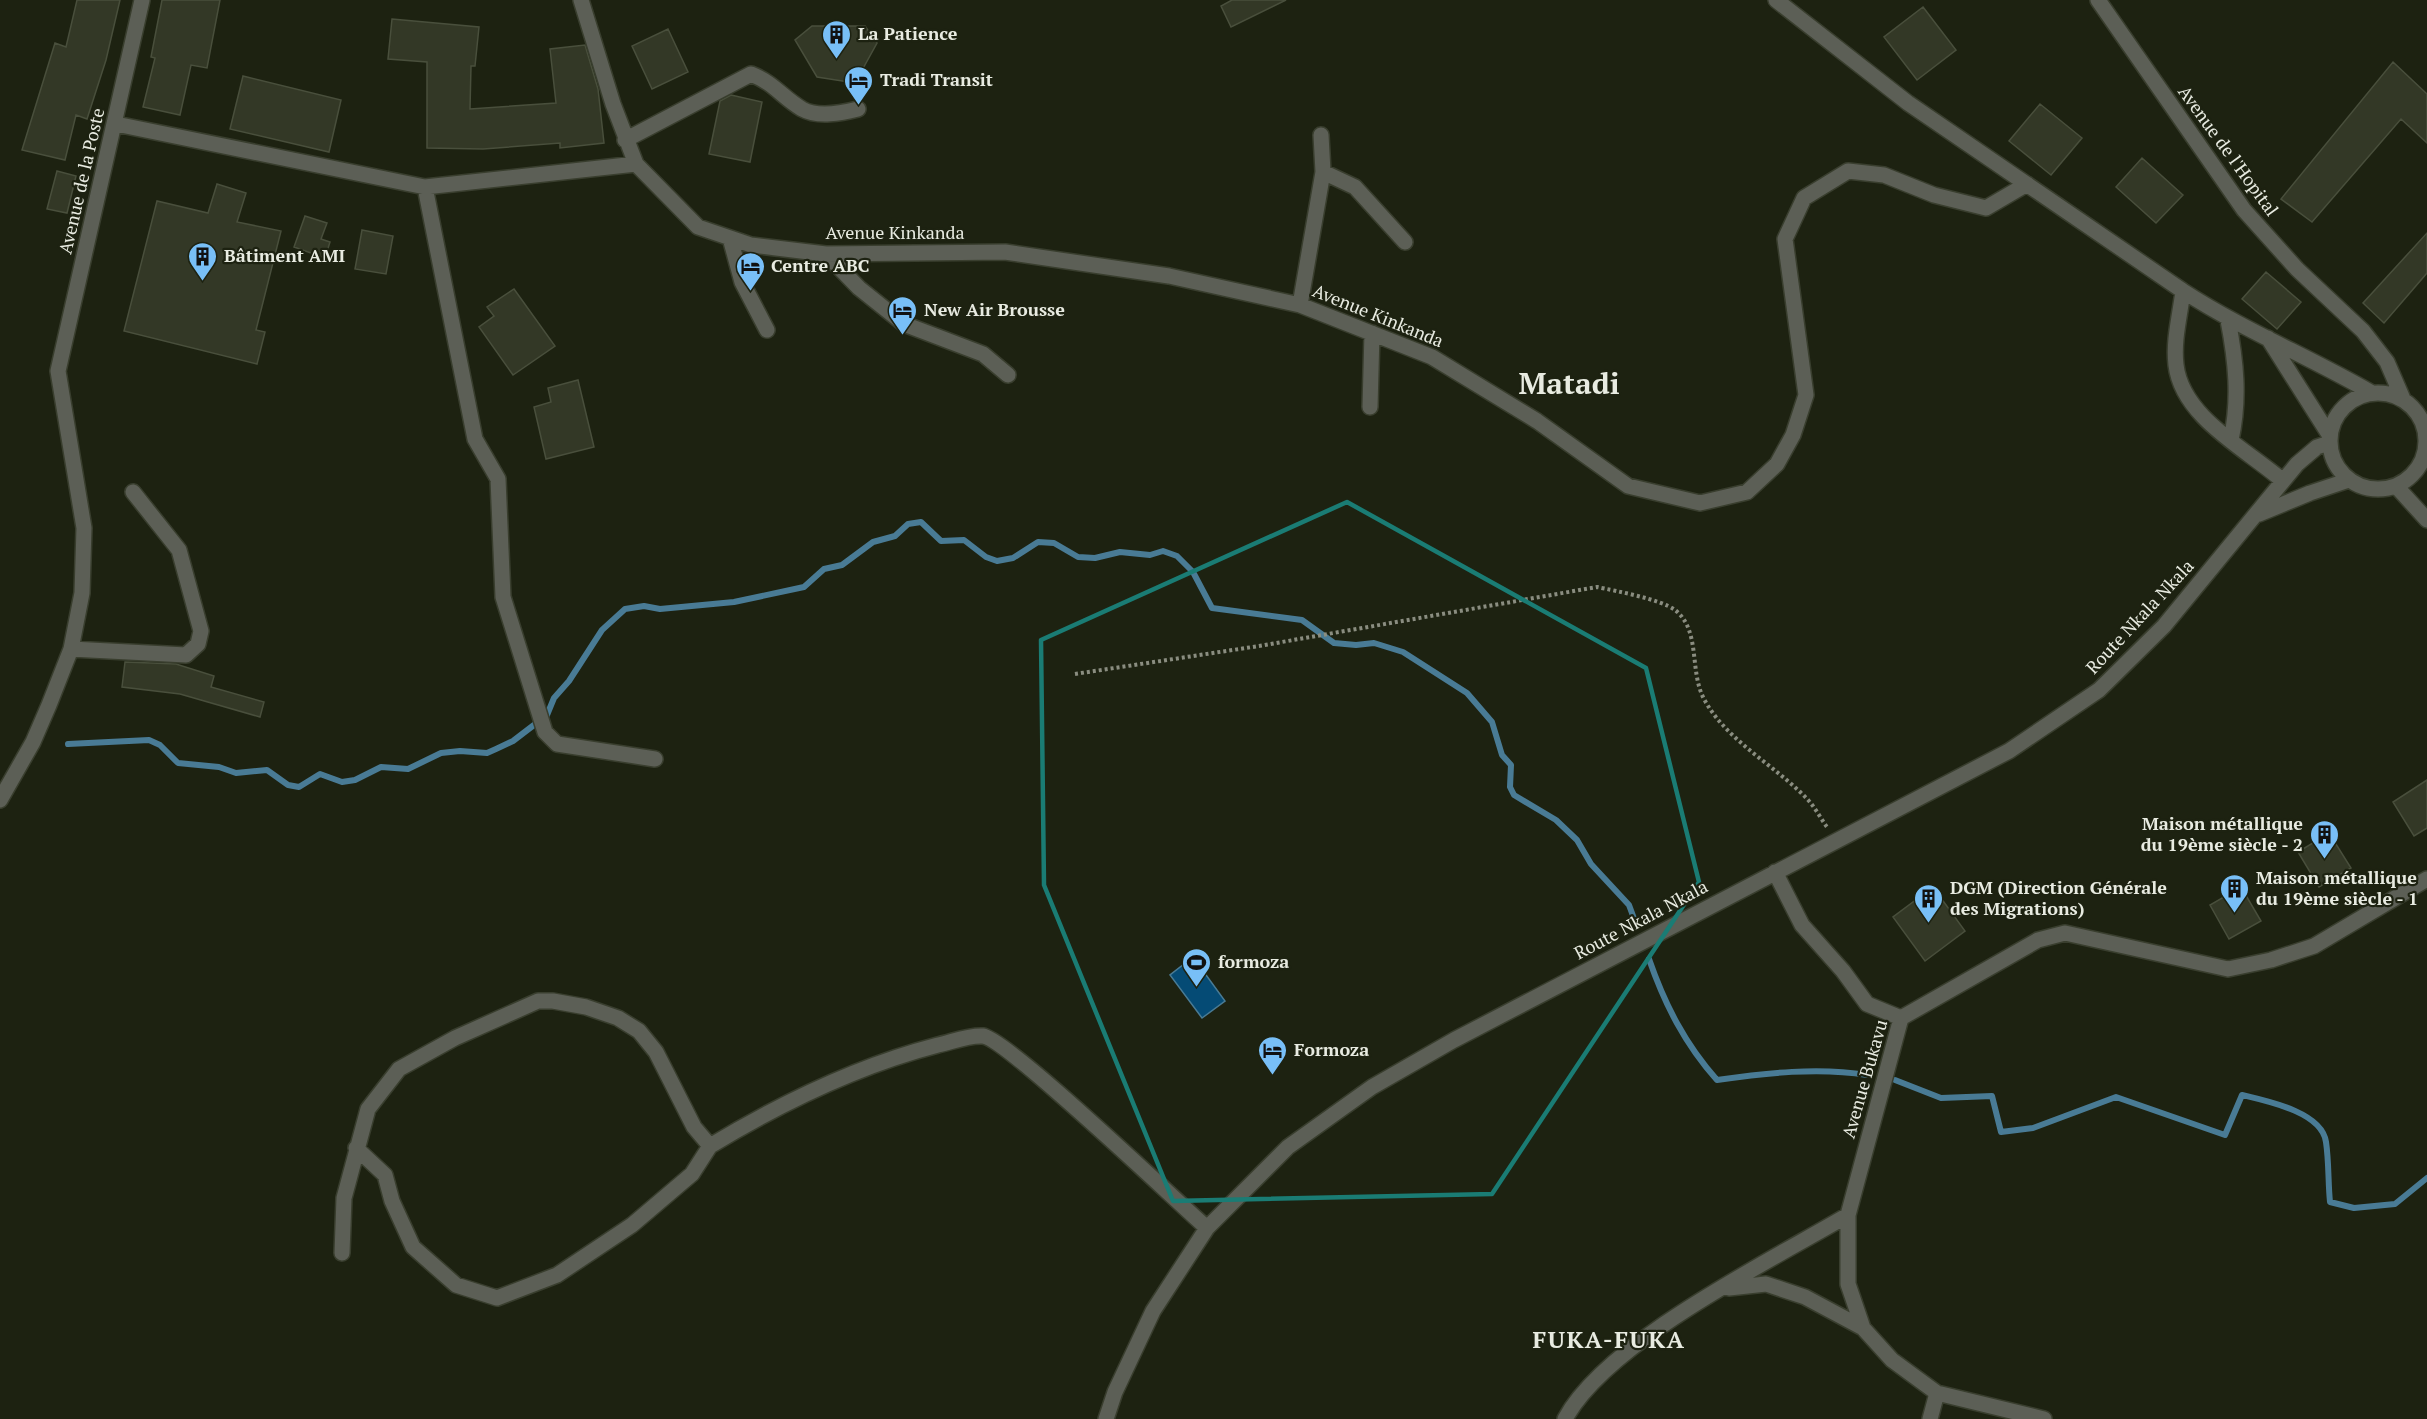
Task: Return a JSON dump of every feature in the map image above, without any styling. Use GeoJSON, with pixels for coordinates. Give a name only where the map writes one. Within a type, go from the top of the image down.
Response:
{"type":"FeatureCollection","features":[{"type":"Feature","properties":{"kind":"street","name":"Avenue de la Poste"},"geometry":{"type":"LineString","coordinates":[[71,650],[82,593],[86,548],[58,371],[116,124],[142,0]]}},
{"type":"Feature","properties":{"kind":"street","name":"Avenue Kinkanda"},"geometry":{"type":"LineString","coordinates":[[581,0],[625,140],[636,164],[698,227],[751,245],[826,255],[1005,252],[1169,276],[1300,305],[1432,357],[1537,421],[1628,486],[1700,503],[1747,492],[1777,464],[1793,435],[1806,395],[1785,239],[1804,198],[1848,171],[1884,175],[1934,195],[1986,208],[2027,184]]}},
{"type":"Feature","properties":{"kind":"street"},"geometry":{"type":"LineString","coordinates":[[1776,0],[1908,103],[2183,291],[2228,320],[2268,338],[2372,393]]}},
{"type":"Feature","properties":{"kind":"street","name":"Avenue de l'Hopital"},"geometry":{"type":"LineString","coordinates":[[2097,0],[2244,210],[2297,269],[2363,331],[2387,362],[2403,399]]}},
{"type":"Feature","properties":{"kind":"street"},"geometry":{"type":"LineString","coordinates":[[625,140],[751,74],[768,81],[803,110],[836,114],[858,109]]}},
{"type":"Feature","properties":{"kind":"street"},"geometry":{"type":"LineString","coordinates":[[116,124],[425,187],[636,164]]}},
{"type":"Feature","properties":{"kind":"street"},"geometry":{"type":"LineString","coordinates":[[1300,305],[1323,172],[1321,135]]}},
{"type":"Feature","properties":{"kind":"street"},"geometry":{"type":"LineString","coordinates":[[1323,172],[1355,186],[1405,242]]}},
{"type":"Feature","properties":{"kind":"street"},"geometry":{"type":"LineString","coordinates":[[425,187],[475,439],[498,479],[503,597],[545,732],[557,744],[655,759]]}},
{"type":"Feature","properties":{"kind":"street"},"geometry":{"type":"LineString","coordinates":[[730,238],[742,282],[767,330]]}},
{"type":"Feature","properties":{"kind":"street"},"geometry":{"type":"LineString","coordinates":[[826,255],[859,288],[904,324],[983,354],[1008,375]]}},
{"type":"Feature","properties":{"kind":"street"},"geometry":{"type":"LineString","coordinates":[[2183,291],[2176,357],[2182,389],[2195,409],[2283,481]]}},
{"type":"Feature","properties":{"kind":"street"},"geometry":{"type":"LineString","coordinates":[[2228,320],[2237,370],[2236,417],[2231,440]]}},
{"type":"Feature","properties":{"kind":"street"},"geometry":{"type":"LineString","coordinates":[[1370,407],[1372,333]]}},
{"type":"Feature","properties":{"kind":"street"},"geometry":{"type":"LineString","coordinates":[[2268,338],[2330,439],[2337,468],[2349,480],[2363,488],[2380,490],[2396,486],[2413,475],[2424,458],[2427,438],[2423,422],[2415,409],[2403,399],[2388,393],[2372,393],[2357,397],[2344,407],[2334,420],[2330,439]]}},
{"type":"Feature","properties":{"kind":"street","name":"Route Nkala Nkala"},"geometry":{"type":"LineString","coordinates":[[1106,1419],[1115,1392],[1153,1311],[1206,1228],[1288,1147],[1372,1088],[1465,1035],[2009,751],[2099,690],[2164,626],[2307,454],[2330,439]]}},
{"type":"Feature","properties":{"kind":"street"},"geometry":{"type":"LineString","coordinates":[[2259,514],[2310,492],[2349,480]]}},
{"type":"Feature","properties":{"kind":"street"},"geometry":{"type":"LineString","coordinates":[[2396,486],[2427,520]]}},
{"type":"Feature","properties":{"kind":"street"},"geometry":{"type":"LineString","coordinates":[[0,800],[33,742],[71,650],[186,655],[198,644],[201,631],[179,549],[133,492]]}},
{"type":"Feature","properties":{"kind":"street"},"geometry":{"type":"LineString","coordinates":[[1775,872],[1802,925],[1844,971],[1867,1004],[1901,1018]]}},
{"type":"Feature","properties":{"kind":"street","name":"Avenue Bukavu"},"geometry":{"type":"LineString","coordinates":[[2044,1419],[1937,1393],[1892,1360],[1863,1329],[1848,1284],[1848,1215],[1901,1018],[2038,940],[2065,933],[2228,969],[2271,960],[2314,946],[2427,879]]}},
{"type":"Feature","properties":{"kind":"street"},"geometry":{"type":"LineString","coordinates":[[342,1253],[344,1198],[368,1109],[399,1069],[455,1038],[538,1001],[553,1000],[586,1007],[618,1018],[639,1031],[656,1052],[694,1127],[710,1146]]}},
{"type":"Feature","properties":{"kind":"street"},"geometry":{"type":"LineString","coordinates":[[356,1148],[385,1174],[392,1201],[413,1247],[456,1285],[497,1298],[557,1275],[633,1225],[692,1174],[710,1146],[792,1101],[851,1072],[922,1049],[984,1036],[1003,1046],[1206,1228]]}},
{"type":"Feature","properties":{"kind":"street"},"geometry":{"type":"LineString","coordinates":[[1565,1419],[1601,1374],[1639,1342],[1722,1288],[1848,1215]]}},
{"type":"Feature","properties":{"kind":"street"},"geometry":{"type":"LineString","coordinates":[[1722,1288],[1766,1284],[1805,1297],[1863,1329]]}},
{"type":"Feature","properties":{"kind":"street"},"geometry":{"type":"LineString","coordinates":[[1930,1419],[1937,1393]]}},
{"type":"Feature","properties":{"kind":"path"},"geometry":{"type":"LineString","coordinates":[[1075,674],[1259,646],[1597,587],[1628,593],[1674,609],[1684,618],[1690,630],[1694,673],[1704,700],[1724,726],[1809,801],[1836,840]]}},
{"type":"Feature","properties":{"kind":"highlighted area"},"geometry":{"type":"Polygon","coordinates":[[[1347,502],[1646,668],[1699,882],[1492,1194],[1173,1201],[1044,885],[1041,640],[1347,502]]]}},
{"type":"Feature","properties":{"kind":"water","name":"formoza"},"geometry":{"type":"Polygon","coordinates":[[[1193,957],[1225,1001],[1202,1018],[1170,975],[1193,957]]]}},
{"type":"Feature","properties":{"kind":"building"},"geometry":{"type":"Polygon","coordinates":[[[77,0],[120,0],[106,60],[87,119],[76,115],[65,160],[22,150],[55,43],[66,47],[77,0]]]}},
{"type":"Feature","properties":{"kind":"building"},"geometry":{"type":"Polygon","coordinates":[[[162,0],[220,0],[207,68],[191,65],[180,115],[143,107],[155,58],[151,57],[162,0]]]}},
{"type":"Feature","properties":{"kind":"building"},"geometry":{"type":"Polygon","coordinates":[[[1232,0],[1286,0],[1231,27],[1221,6],[1232,0]]]}},
{"type":"Feature","properties":{"kind":"building"},"geometry":{"type":"Polygon","coordinates":[[[1923,7],[1956,50],[1917,80],[1884,37],[1923,7]]]}},
{"type":"Feature","properties":{"kind":"building"},"geometry":{"type":"Polygon","coordinates":[[[392,19],[479,27],[475,66],[471,66],[470,109],[556,103],[550,49],[585,45],[598,89],[604,143],[560,148],[560,143],[483,149],[427,148],[427,62],[388,59],[392,19]]]}},
{"type":"Feature","properties":{"kind":"building","name":"La Patience"},"geometry":{"type":"Polygon","coordinates":[[[812,26],[865,26],[877,43],[855,83],[817,77],[795,40],[812,26]]]}},
{"type":"Feature","properties":{"kind":"building"},"geometry":{"type":"Polygon","coordinates":[[[668,29],[688,72],[652,89],[632,46],[668,29]]]}},
{"type":"Feature","properties":{"kind":"building"},"geometry":{"type":"Polygon","coordinates":[[[2393,62],[2427,94],[2427,143],[2401,119],[2312,222],[2281,199],[2393,62]]]}},
{"type":"Feature","properties":{"kind":"building"},"geometry":{"type":"Polygon","coordinates":[[[243,76],[341,100],[329,152],[230,129],[243,76]]]}},
{"type":"Feature","properties":{"kind":"building"},"geometry":{"type":"Polygon","coordinates":[[[731,95],[762,102],[750,162],[709,154],[720,101],[731,95]]]}},
{"type":"Feature","properties":{"kind":"building"},"geometry":{"type":"Polygon","coordinates":[[[2040,104],[2082,138],[2051,175],[2009,141],[2040,104]]]}},
{"type":"Feature","properties":{"kind":"building"},"geometry":{"type":"Polygon","coordinates":[[[2142,158],[2183,195],[2156,223],[2116,187],[2142,158]]]}},
{"type":"Feature","properties":{"kind":"building"},"geometry":{"type":"Polygon","coordinates":[[[57,171],[76,176],[67,213],[47,209],[57,171]]]}},
{"type":"Feature","properties":{"kind":"building","name":"Bâtiment AMI"},"geometry":{"type":"Polygon","coordinates":[[[217,184],[246,193],[237,222],[281,231],[256,330],[265,332],[257,364],[124,331],[157,201],[208,213],[217,184]]]}},
{"type":"Feature","properties":{"kind":"building"},"geometry":{"type":"Polygon","coordinates":[[[305,216],[327,223],[321,239],[330,242],[325,258],[294,247],[305,216]]]}},
{"type":"Feature","properties":{"kind":"building"},"geometry":{"type":"Polygon","coordinates":[[[362,230],[393,236],[386,274],[355,269],[362,230]]]}},
{"type":"Feature","properties":{"kind":"building"},"geometry":{"type":"Polygon","coordinates":[[[2427,233],[2427,273],[2384,323],[2363,303],[2427,233]]]}},
{"type":"Feature","properties":{"kind":"building"},"geometry":{"type":"Polygon","coordinates":[[[2266,272],[2301,302],[2277,329],[2242,299],[2266,272]]]}},
{"type":"Feature","properties":{"kind":"building"},"geometry":{"type":"Polygon","coordinates":[[[514,289],[555,346],[513,375],[479,327],[494,316],[487,307],[514,289]]]}},
{"type":"Feature","properties":{"kind":"building"},"geometry":{"type":"Polygon","coordinates":[[[578,380],[594,447],[546,459],[534,407],[551,402],[548,388],[578,380]]]}},
{"type":"Feature","properties":{"kind":"building"},"geometry":{"type":"Polygon","coordinates":[[[125,662],[176,664],[214,676],[211,687],[264,702],[260,717],[180,694],[122,687],[125,662]]]}},
{"type":"Feature","properties":{"kind":"building"},"geometry":{"type":"Polygon","coordinates":[[[2427,780],[2427,828],[2414,836],[2393,802],[2427,780]]]}},
{"type":"Feature","properties":{"kind":"building","name":"Maison métallique du 19ème siècle - 2"},"geometry":{"type":"Polygon","coordinates":[[[2329,833],[2351,868],[2319,887],[2298,852],[2329,833]]]}},
{"type":"Feature","properties":{"kind":"building","name":"DGM (Direction Générale des Migrations)"},"geometry":{"type":"Polygon","coordinates":[[[1933,887],[1965,931],[1925,961],[1893,917],[1933,887]]]}},
{"type":"Feature","properties":{"kind":"building","name":"Maison métallique du 19ème siècle - 1"},"geometry":{"type":"Polygon","coordinates":[[[2241,887],[2261,921],[2229,939],[2210,905],[2241,887]]]}},
{"type":"Feature","properties":{"kind":"waterway"},"geometry":{"type":"LineString","coordinates":[[68,744],[149,740],[160,745],[178,763],[219,767],[236,773],[267,770],[288,785],[299,787],[320,774],[342,782],[355,780],[381,767],[408,769],[441,753],[460,751],[487,753],[513,741],[547,715],[554,698],[569,681],[602,630],[625,609],[644,606],[660,609],[734,602],[804,587],[824,569],[842,565],[873,542],[895,536],[908,524],[921,522],[941,541],[964,540],[986,557],[997,561],[1013,558],[1038,542],[1054,543],[1078,557],[1095,558],[1120,552],[1150,555],[1163,551],[1177,556],[1193,572],[1212,608],[1302,620],[1334,643],[1356,645],[1374,643],[1403,652],[1467,693],[1492,722],[1502,755],[1511,765],[1510,787],[1514,795],[1556,820],[1577,840],[1591,864],[1629,905],[1636,924]]}},
{"type":"Feature","properties":{"kind":"waterway"},"geometry":{"type":"LineString","coordinates":[[1649,959],[1677,1023],[1695,1052],[1717,1080],[1811,1071],[1867,1075]]}},
{"type":"Feature","properties":{"kind":"waterway"},"geometry":{"type":"LineString","coordinates":[[1895,1080],[1941,1098],[1992,1096],[2001,1132],[2033,1128],[2116,1097],[2225,1135],[2242,1095],[2279,1105],[2315,1123],[2326,1142],[2330,1202],[2354,1208],[2395,1204],[2427,1178]]}},
{"type":"Feature","properties":{"kind":"place","name":"La Patience"},"geometry":{"type":"Point","coordinates":[837,60]}},
{"type":"Feature","properties":{"kind":"place","name":"Tradi Transit"},"geometry":{"type":"Point","coordinates":[859,106]}},
{"type":"Feature","properties":{"kind":"place","name":"Bâtiment AMI"},"geometry":{"type":"Point","coordinates":[203,282]}},
{"type":"Feature","properties":{"kind":"place","name":"Centre ABC"},"geometry":{"type":"Point","coordinates":[750,292]}},
{"type":"Feature","properties":{"kind":"place","name":"New Air Brousse"},"geometry":{"type":"Point","coordinates":[903,336]}},
{"type":"Feature","properties":{"kind":"place","name":"Maison métallique du 19ème siècle - 2"},"geometry":{"type":"Point","coordinates":[2324,860]}},
{"type":"Feature","properties":{"kind":"place","name":"Maison métallique du 19ème siècle - 1"},"geometry":{"type":"Point","coordinates":[2235,914]}},
{"type":"Feature","properties":{"kind":"place","name":"DGM (Direction Générale des Migrations)"},"geometry":{"type":"Point","coordinates":[1929,924]}},
{"type":"Feature","properties":{"kind":"place","name":"formoza"},"geometry":{"type":"Point","coordinates":[1197,988]}},
{"type":"Feature","properties":{"kind":"place","name":"Formoza"},"geometry":{"type":"Point","coordinates":[1273,1076]}},
{"type":"Feature","properties":{"kind":"district","name":"Matadi"},"geometry":{"type":"Point","coordinates":[1569,384]}},
{"type":"Feature","properties":{"kind":"district","name":"FUKA-FUKA"},"geometry":{"type":"Point","coordinates":[1609,1340]}}]}
